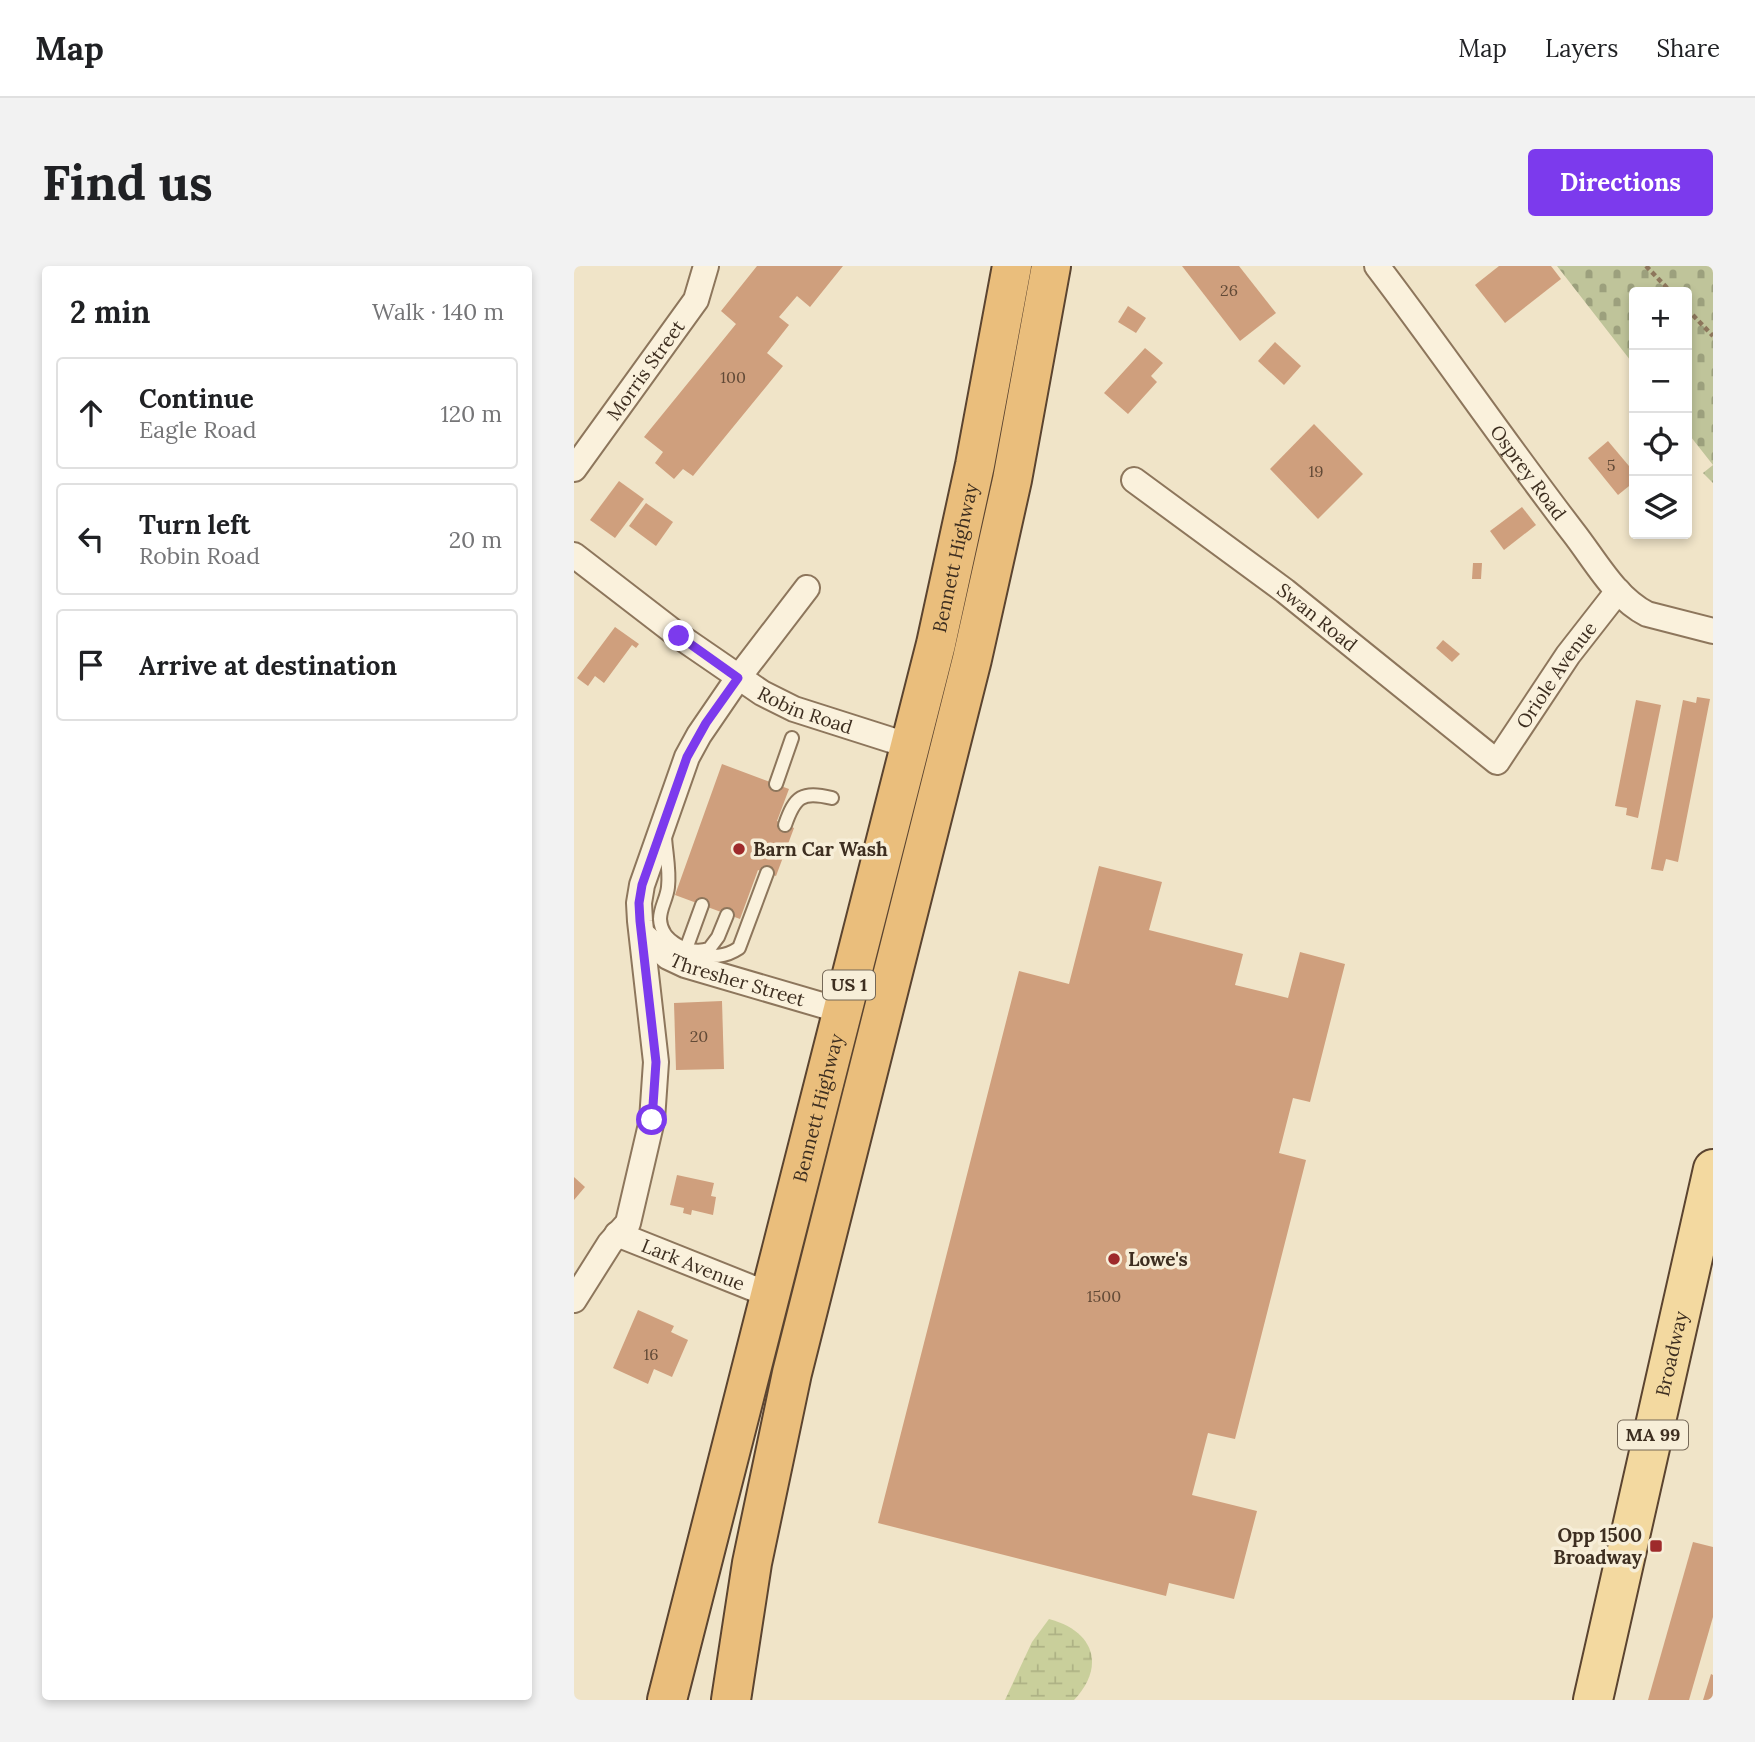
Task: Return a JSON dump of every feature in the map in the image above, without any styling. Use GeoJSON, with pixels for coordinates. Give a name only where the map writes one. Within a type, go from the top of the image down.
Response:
{"type":"FeatureCollection","features":[{"type":"Feature","properties":{"kind":"highway","name":"Bennett Highway"},"geometry":{"type":"LineString","coordinates":[[667,1700],[910,746],[970,491],[1012,266]]}},
{"type":"Feature","properties":{"kind":"highway","name":"Bennett Highway"},"geometry":{"type":"LineString","coordinates":[[731,1700],[751,1563],[792,1373],[981,621],[1012,480],[1051,266]]}},
{"type":"Feature","properties":{"kind":"highway"},"geometry":{"type":"LineString","coordinates":[[751,1563],[759,1700]]}},
{"type":"Feature","properties":{"kind":"main road","name":"Broadway"},"geometry":{"type":"LineString","coordinates":[[1593,1700],[1713,1169]]}},
{"type":"Feature","properties":{"kind":"street","name":"Morris Street"},"geometry":{"type":"LineString","coordinates":[[574,469],[696,300],[706,266]]}},
{"type":"Feature","properties":{"kind":"street","name":"Osprey Road"},"geometry":{"type":"LineString","coordinates":[[1377,266],[1618,591],[1647,614],[1713,631]]}},
{"type":"Feature","properties":{"kind":"street","name":"Swan Road"},"geometry":{"type":"LineString","coordinates":[[1134,480],[1285,591],[1497,762]]}},
{"type":"Feature","properties":{"kind":"street","name":"Robin Road"},"geometry":{"type":"LineString","coordinates":[[574,555],[679,636],[762,694],[794,709],[910,746]]}},
{"type":"Feature","properties":{"kind":"street"},"geometry":{"type":"LineString","coordinates":[[574,1300],[617,1234],[628,1223],[652,1120],[656,1062],[639,903],[642,885],[687,757],[706,723],[807,588]]}},
{"type":"Feature","properties":{"kind":"street","name":"Oriole Avenue"},"geometry":{"type":"LineString","coordinates":[[1497,762],[1568,655],[1618,591]]}},
{"type":"Feature","properties":{"kind":"street","name":"Thresher Street"},"geometry":{"type":"LineString","coordinates":[[642,934],[668,957],[685,965],[842,1011]]}},
{"type":"Feature","properties":{"kind":"street","name":"Lark Avenue"},"geometry":{"type":"LineString","coordinates":[[617,1234],[770,1294]]}},
{"type":"Feature","properties":{"kind":"lane"},"geometry":{"type":"LineString","coordinates":[[776,784],[792,738]]}},
{"type":"Feature","properties":{"kind":"lane"},"geometry":{"type":"LineString","coordinates":[[785,825],[791,808],[803,796],[812,794],[832,798]]}},
{"type":"Feature","properties":{"kind":"lane"},"geometry":{"type":"LineString","coordinates":[[664,823],[668,888],[660,920],[666,936],[690,951],[716,957],[725,956],[739,948],[767,873]]}},
{"type":"Feature","properties":{"kind":"lane"},"geometry":{"type":"LineString","coordinates":[[690,951],[702,905]]}},
{"type":"Feature","properties":{"kind":"lane"},"geometry":{"type":"LineString","coordinates":[[690,951],[702,951],[714,945],[727,915]]}},
{"type":"Feature","properties":{"kind":"path"},"geometry":{"type":"LineString","coordinates":[[1646,266],[1666,287]]}},
{"type":"Feature","properties":{"kind":"path"},"geometry":{"type":"LineString","coordinates":[[1692,314],[1713,336]]}},
{"type":"Feature","properties":{"kind":"green space"},"geometry":{"type":"Polygon","coordinates":[[[1557,266],[1713,266],[1713,465],[1692,438],[1692,287],[1629,287],[1629,359],[1557,266]]]}},
{"type":"Feature","properties":{"kind":"green space"},"geometry":{"type":"Polygon","coordinates":[[[1713,465],[1713,483],[1703,473],[1713,465]]]}},
{"type":"Feature","properties":{"kind":"green space"},"geometry":{"type":"Polygon","coordinates":[[[1049,1619],[1076,1632],[1085,1641],[1092,1663],[1084,1687],[1074,1700],[1005,1700],[1032,1642],[1049,1619]]]}},
{"type":"Feature","properties":{"kind":"building"},"geometry":{"type":"Polygon","coordinates":[[[757,266],[843,266],[810,307],[797,296],[779,317],[789,325],[767,353],[783,366],[693,476],[683,469],[674,479],[655,463],[663,452],[644,437],[736,324],[721,311],[757,266]]]}},
{"type":"Feature","properties":{"kind":"building"},"geometry":{"type":"Polygon","coordinates":[[[1182,266],[1239,266],[1276,313],[1240,341],[1182,266]]]}},
{"type":"Feature","properties":{"kind":"building"},"geometry":{"type":"Polygon","coordinates":[[[1499,266],[1551,266],[1561,279],[1505,323],[1475,285],[1499,266]]]}},
{"type":"Feature","properties":{"kind":"building"},"geometry":{"type":"Polygon","coordinates":[[[1128,306],[1146,318],[1136,333],[1118,322],[1128,306]]]}},
{"type":"Feature","properties":{"kind":"building"},"geometry":{"type":"Polygon","coordinates":[[[1275,342],[1301,366],[1284,385],[1258,361],[1275,342]]]}},
{"type":"Feature","properties":{"kind":"building"},"geometry":{"type":"Polygon","coordinates":[[[1145,348],[1163,363],[1151,376],[1157,382],[1128,414],[1104,393],[1145,348]]]}},
{"type":"Feature","properties":{"kind":"building"},"geometry":{"type":"Polygon","coordinates":[[[1314,424],[1363,474],[1318,519],[1270,469],[1314,424]]]}},
{"type":"Feature","properties":{"kind":"building"},"geometry":{"type":"Polygon","coordinates":[[[1608,441],[1629,466],[1629,486],[1618,495],[1588,458],[1608,441]]]}},
{"type":"Feature","properties":{"kind":"building"},"geometry":{"type":"Polygon","coordinates":[[[619,481],[644,499],[615,538],[590,520],[619,481]]]}},
{"type":"Feature","properties":{"kind":"building"},"geometry":{"type":"Polygon","coordinates":[[[646,503],[673,522],[656,546],[629,526],[646,503]]]}},
{"type":"Feature","properties":{"kind":"building"},"geometry":{"type":"Polygon","coordinates":[[[1522,507],[1536,525],[1504,550],[1490,531],[1522,507]]]}},
{"type":"Feature","properties":{"kind":"building"},"geometry":{"type":"Polygon","coordinates":[[[1473,563],[1482,563],[1481,579],[1472,579],[1473,563]]]}},
{"type":"Feature","properties":{"kind":"building"},"geometry":{"type":"Polygon","coordinates":[[[615,627],[639,644],[636,648],[632,645],[604,683],[595,676],[588,686],[577,678],[615,627]]]}},
{"type":"Feature","properties":{"kind":"building"},"geometry":{"type":"Polygon","coordinates":[[[1443,640],[1460,654],[1452,662],[1436,648],[1443,640]]]}},
{"type":"Feature","properties":{"kind":"building"},"geometry":{"type":"Polygon","coordinates":[[[1697,697],[1710,699],[1678,862],[1666,859],[1663,871],[1651,869],[1683,700],[1696,703],[1697,697]]]}},
{"type":"Feature","properties":{"kind":"building"},"geometry":{"type":"Polygon","coordinates":[[[1636,700],[1661,705],[1638,818],[1626,815],[1627,808],[1615,806],[1636,700]]]}},
{"type":"Feature","properties":{"kind":"building","name":"Barn Car Wash"},"geometry":{"type":"Polygon","coordinates":[[[722,764],[789,789],[777,821],[794,828],[776,876],[758,870],[740,919],[675,895],[722,764]]]}},
{"type":"Feature","properties":{"kind":"building"},"geometry":{"type":"Polygon","coordinates":[[[1099,866],[1162,882],[1149,930],[1243,954],[1235,985],[1288,998],[1300,952],[1345,964],[1310,1102],[1293,1098],[1279,1153],[1306,1160],[1235,1439],[1208,1433],[1192,1495],[1257,1511],[1234,1599],[1169,1583],[1166,1596],[878,1523],[1019,971],[1069,984],[1099,866]]]}},
{"type":"Feature","properties":{"kind":"building"},"geometry":{"type":"Polygon","coordinates":[[[722,1001],[724,1069],[676,1070],[674,1003],[722,1001]]]}},
{"type":"Feature","properties":{"kind":"building"},"geometry":{"type":"Polygon","coordinates":[[[677,1175],[714,1183],[711,1196],[716,1197],[713,1215],[692,1210],[691,1215],[683,1213],[684,1208],[670,1205],[677,1175]]]}},
{"type":"Feature","properties":{"kind":"building"},"geometry":{"type":"Polygon","coordinates":[[[574,1177],[585,1187],[574,1200],[574,1177]]]}},
{"type":"Feature","properties":{"kind":"building"},"geometry":{"type":"Polygon","coordinates":[[[638,1310],[674,1326],[671,1332],[688,1340],[672,1377],[654,1369],[648,1384],[613,1368],[638,1310]]]}},
{"type":"Feature","properties":{"kind":"building"},"geometry":{"type":"Polygon","coordinates":[[[1693,1542],[1713,1547],[1713,1617],[1689,1700],[1648,1700],[1693,1542]]]}},
{"type":"Feature","properties":{"kind":"building"},"geometry":{"type":"Polygon","coordinates":[[[1711,1674],[1713,1700],[1703,1700],[1711,1674]]]}},
{"type":"Feature","properties":{"kind":"place","name":"Barn Car Wash"},"geometry":{"type":"Point","coordinates":[739,849]}},
{"type":"Feature","properties":{"kind":"place","name":"Lowe's"},"geometry":{"type":"Point","coordinates":[1114,1259]}},
{"type":"Feature","properties":{"kind":"place","name":"Opp 1500 Broadway"},"geometry":{"type":"Point","coordinates":[1656,1546]}},
{"type":"Feature","properties":{"kind":"route"},"geometry":{"type":"LineString","coordinates":[[652,1120],[656,1062],[640,921],[642,885],[687,757],[706,723],[738,678],[679,636]]}}]}
